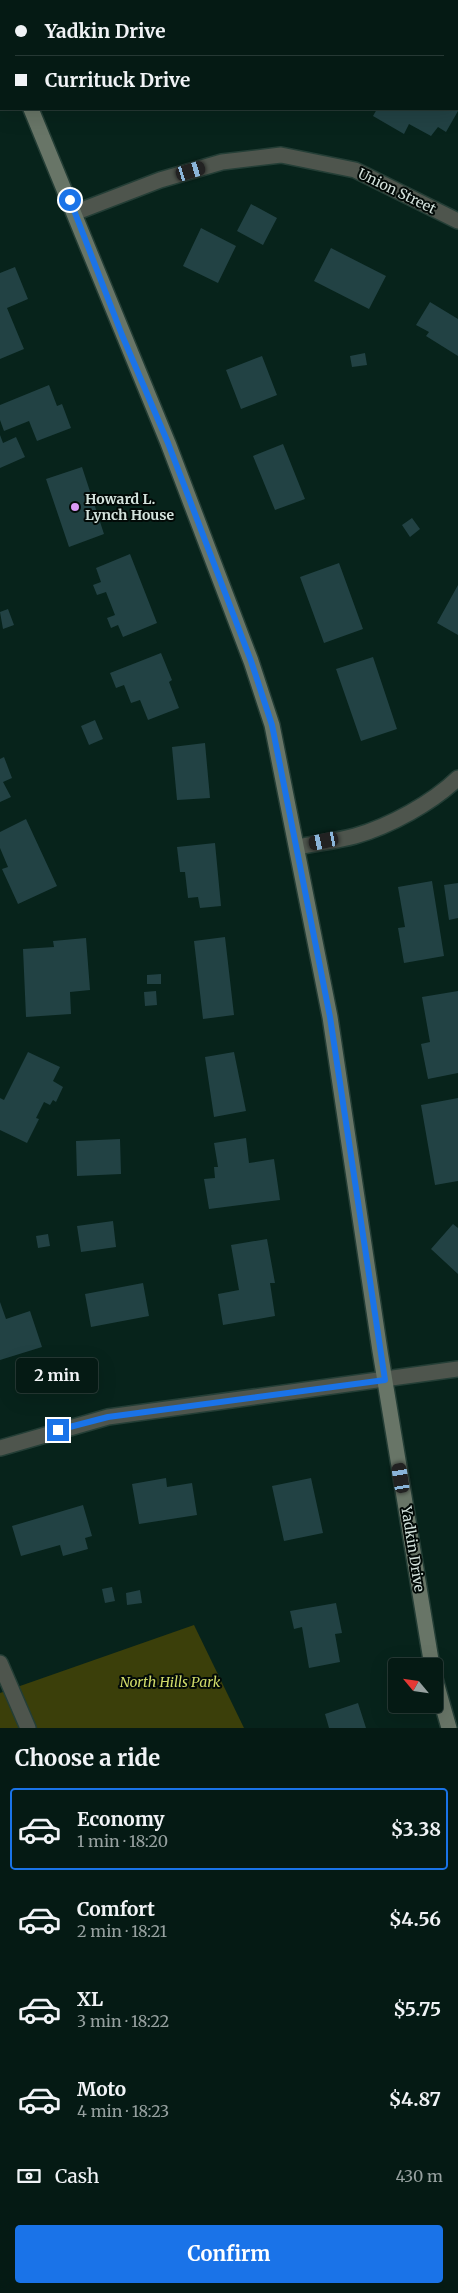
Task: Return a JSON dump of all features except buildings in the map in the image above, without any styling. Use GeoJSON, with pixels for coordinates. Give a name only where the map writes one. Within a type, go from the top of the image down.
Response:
{"type":"FeatureCollection","features":[{"type":"Feature","properties":{"kind":"street","name":"Yadkin Drive"},"geometry":{"type":"LineString","coordinates":[[31,110],[168,443],[251,661],[272,725],[298,847],[330,1017],[385,1380],[431,1658]]}},
{"type":"Feature","properties":{"kind":"street","name":"Union Street"},"geometry":{"type":"LineString","coordinates":[[74,213],[152,183],[222,162],[281,155],[355,170],[458,221]]}},
{"type":"Feature","properties":{"kind":"street"},"geometry":{"type":"LineString","coordinates":[[298,847],[355,836],[419,808],[458,778]]}},
{"type":"Feature","properties":{"kind":"street"},"geometry":{"type":"LineString","coordinates":[[0,1448],[108,1417],[458,1369]]}},
{"type":"Feature","properties":{"kind":"street"},"geometry":{"type":"LineString","coordinates":[[0,1663],[28,1728]]}},
{"type":"Feature","properties":{"kind":"street"},"geometry":{"type":"LineString","coordinates":[[443,1707],[449,1728]]}},
{"type":"Feature","properties":{"kind":"green space","name":"North Hills Park"},"geometry":{"type":"Polygon","coordinates":[[[194,1625],[244,1728],[0,1728],[0,1693],[194,1625]]]}},
{"type":"Feature","properties":{"kind":"place","name":"Howard L. Lynch House"},"geometry":{"type":"Point","coordinates":[75,507]}},
{"type":"Feature","properties":{"kind":"route"},"geometry":{"type":"LineString","coordinates":[[58,1430],[108,1417],[385,1380],[330,1017],[306,898],[298,847],[272,725],[251,661],[168,443],[122,335],[70,200]]}}]}
